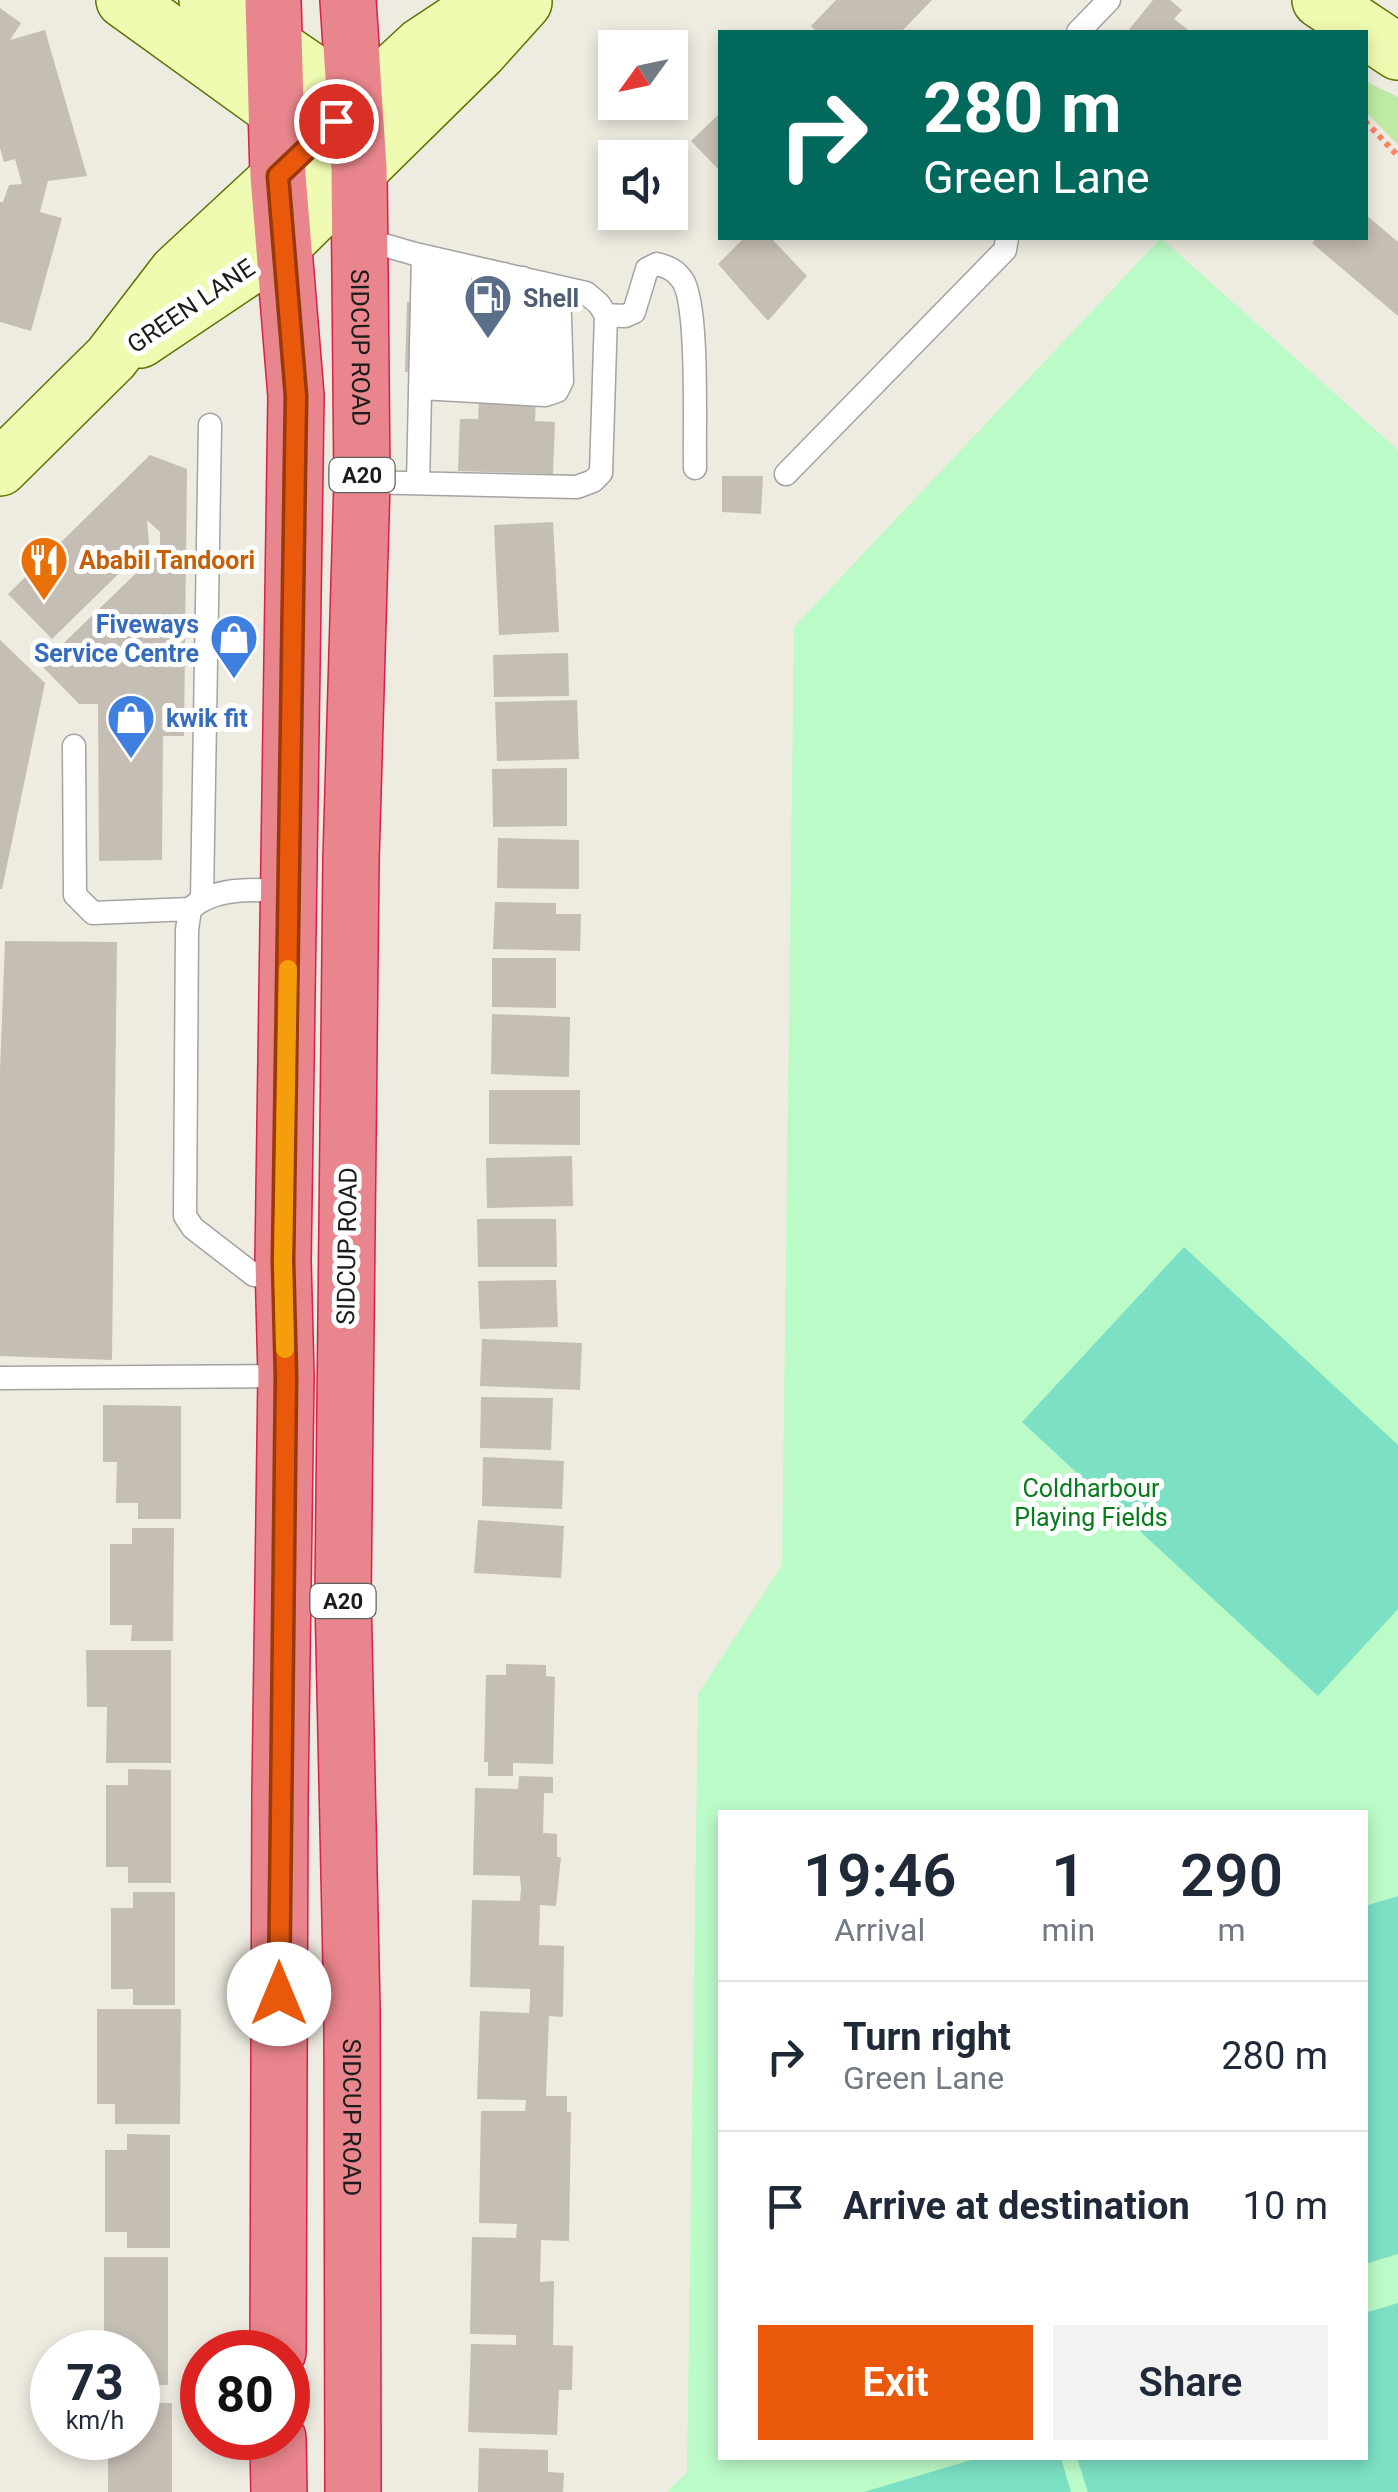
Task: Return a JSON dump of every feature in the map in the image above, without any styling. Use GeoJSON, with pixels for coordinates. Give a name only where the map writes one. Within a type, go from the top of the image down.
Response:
{"type":"FeatureCollection","features":[{"type":"Feature","properties":{"kind":"highway","name":"SIDCUP ROAD"},"geometry":{"type":"LineString","coordinates":[[278,2330],[286,1376],[283,1261],[296,396],[278,176],[356,102],[348,0]]}},
{"type":"Feature","properties":{"kind":"highway","name":"SIDCUP ROAD"},"geometry":{"type":"LineString","coordinates":[[274,22],[317,140],[360,238],[362,482],[351,860],[342,1596],[352,2010],[352,2492]]}},
{"type":"Feature","properties":{"kind":"highway"},"geometry":{"type":"LineString","coordinates":[[278,2460],[279,2492]]}},
{"type":"Feature","properties":{"kind":"main road"},"geometry":{"type":"LineString","coordinates":[[124,0],[317,140]]}},
{"type":"Feature","properties":{"kind":"main road"},"geometry":{"type":"LineString","coordinates":[[208,0],[274,22],[356,102],[420,46],[490,0]]}},
{"type":"Feature","properties":{"kind":"main road","name":"GREEN LANE"},"geometry":{"type":"LineString","coordinates":[[112,358],[286,242],[317,140],[479,52],[526,0]]}},
{"type":"Feature","properties":{"kind":"main road"},"geometry":{"type":"LineString","coordinates":[[1320,0],[1365,30]]}},
{"type":"Feature","properties":{"kind":"main road"},"geometry":{"type":"LineString","coordinates":[[1368,32],[1398,52]]}},
{"type":"Feature","properties":{"kind":"main road","name":"GREEN LANE"},"geometry":{"type":"LineString","coordinates":[[0,468],[112,358],[177,272],[278,176]]}},
{"type":"Feature","properties":{"kind":"lane"},"geometry":{"type":"LineString","coordinates":[[1080,30],[1109,0]]}},
{"type":"Feature","properties":{"kind":"lane"},"geometry":{"type":"LineString","coordinates":[[360,238],[586,293],[606,315],[601,473],[593,481],[577,486],[362,482]]}},
{"type":"Feature","properties":{"kind":"lane"},"geometry":{"type":"LineString","coordinates":[[786,474],[1005,250],[1007,240]]}},
{"type":"Feature","properties":{"kind":"lane"},"geometry":{"type":"LineString","coordinates":[[606,315],[625,316],[634,312],[647,269],[657,264],[672,268],[684,282],[692,315],[695,468]]}},
{"type":"Feature","properties":{"kind":"lane"},"geometry":{"type":"LineString","coordinates":[[418,483],[482,391],[492,272]]}},
{"type":"Feature","properties":{"kind":"lane"},"geometry":{"type":"LineString","coordinates":[[482,391],[492,272]]}},
{"type":"Feature","properties":{"kind":"lane"},"geometry":{"type":"LineString","coordinates":[[482,391],[492,272]]}},
{"type":"Feature","properties":{"kind":"lane"},"geometry":{"type":"LineString","coordinates":[[482,391],[492,272]]}},
{"type":"Feature","properties":{"kind":"lane"},"geometry":{"type":"LineString","coordinates":[[210,426],[186,1216],[193,1228],[254,1274],[265,1276],[283,1261]]}},
{"type":"Feature","properties":{"kind":"lane"},"geometry":{"type":"LineString","coordinates":[[74,746],[76,894],[93,913],[196,904],[213,894],[290,890]]}},
{"type":"Feature","properties":{"kind":"lane"},"geometry":{"type":"LineString","coordinates":[[0,1378],[286,1376]]}},
{"type":"Feature","properties":{"kind":"path"},"geometry":{"type":"LineString","coordinates":[[1368,124],[1398,156]]}},
{"type":"Feature","properties":{"kind":"green space"},"geometry":{"type":"Polygon","coordinates":[[[1368,82],[1398,97],[1398,145],[1368,114],[1368,82]]]}},
{"type":"Feature","properties":{"kind":"green space","name":"Coldharbour Playing Fields"},"geometry":{"type":"Polygon","coordinates":[[[1163,240],[1398,450],[1398,2492],[667,2492],[687,2472],[698,1694],[782,1565],[794,627],[1163,240]]]}},
{"type":"Feature","properties":{"kind":"green space"},"geometry":{"type":"Polygon","coordinates":[[[1184,1247],[1398,1445],[1398,1609],[1318,1696],[1022,1422],[1184,1247]]]}},
{"type":"Feature","properties":{"kind":"green space"},"geometry":{"type":"Polygon","coordinates":[[[1398,1896],[1398,2254],[1368,2263],[1368,1905],[1398,1896]]]}},
{"type":"Feature","properties":{"kind":"green space"},"geometry":{"type":"Polygon","coordinates":[[[1398,2303],[1398,2492],[1088,2492],[1078,2460],[1368,2460],[1368,2312],[1398,2303]]]}},
{"type":"Feature","properties":{"kind":"green space"},"geometry":{"type":"Polygon","coordinates":[[[971,2460],[1062,2460],[1071,2492],[864,2492],[971,2460]]]}},
{"type":"Feature","properties":{"kind":"building"},"geometry":{"type":"Polygon","coordinates":[[[836,0],[932,0],[903,30],[815,30],[811,26],[836,0]]]}},
{"type":"Feature","properties":{"kind":"building"},"geometry":{"type":"Polygon","coordinates":[[[1153,0],[1170,0],[1182,10],[1174,19],[1188,30],[1129,30],[1153,0]]]}},
{"type":"Feature","properties":{"kind":"building"},"geometry":{"type":"Polygon","coordinates":[[[0,8],[21,23],[10,40],[45,30],[87,176],[48,181],[40,212],[62,218],[31,331],[0,322],[0,202],[9,185],[22,184],[15,159],[4,162],[0,148],[0,8]]]}},
{"type":"Feature","properties":{"kind":"building"},"geometry":{"type":"Polygon","coordinates":[[[718,115],[718,169],[691,141],[718,115]]]}},
{"type":"Feature","properties":{"kind":"building"},"geometry":{"type":"Polygon","coordinates":[[[1368,217],[1398,242],[1398,316],[1312,243],[1368,240],[1368,217]]]}},
{"type":"Feature","properties":{"kind":"building"},"geometry":{"type":"Polygon","coordinates":[[[742,240],[773,240],[807,276],[768,321],[718,264],[742,240]]]}},
{"type":"Feature","properties":{"kind":"building","name":"Shell"},"geometry":{"type":"Polygon","coordinates":[[[407,302],[571,307],[537,374],[535,421],[555,422],[553,474],[458,471],[460,419],[478,419],[480,374],[405,372],[407,302]]]}},
{"type":"Feature","properties":{"kind":"building"},"geometry":{"type":"Polygon","coordinates":[[[150,455],[187,469],[184,736],[163,736],[162,860],[99,861],[98,704],[79,704],[41,665],[160,550],[160,532],[147,520],[149,544],[52,639],[8,594],[150,455]]]}},
{"type":"Feature","properties":{"kind":"building"},"geometry":{"type":"Polygon","coordinates":[[[722,476],[763,476],[761,514],[722,512],[722,476]]]}},
{"type":"Feature","properties":{"kind":"building"},"geometry":{"type":"Polygon","coordinates":[[[553,522],[559,632],[499,635],[494,525],[553,522]]]}},
{"type":"Feature","properties":{"kind":"building"},"geometry":{"type":"Polygon","coordinates":[[[0,640],[45,683],[2,889],[0,889],[0,640]]]}},
{"type":"Feature","properties":{"kind":"building"},"geometry":{"type":"Polygon","coordinates":[[[568,653],[569,696],[494,697],[493,655],[568,653]]]}},
{"type":"Feature","properties":{"kind":"building"},"geometry":{"type":"Polygon","coordinates":[[[577,700],[579,759],[497,761],[495,702],[577,700]]]}},
{"type":"Feature","properties":{"kind":"building"},"geometry":{"type":"Polygon","coordinates":[[[567,768],[567,826],[493,827],[492,769],[567,768]]]}},
{"type":"Feature","properties":{"kind":"building"},"geometry":{"type":"Polygon","coordinates":[[[498,838],[579,840],[579,889],[497,888],[498,838]]]}},
{"type":"Feature","properties":{"kind":"building"},"geometry":{"type":"Polygon","coordinates":[[[495,902],[556,903],[556,914],[581,914],[580,951],[493,949],[495,902]]]}},
{"type":"Feature","properties":{"kind":"building"},"geometry":{"type":"Polygon","coordinates":[[[5,941],[117,942],[112,1360],[0,1356],[0,1070],[5,941]]]}},
{"type":"Feature","properties":{"kind":"building"},"geometry":{"type":"Polygon","coordinates":[[[492,958],[556,958],[556,1008],[492,1007],[492,958]]]}},
{"type":"Feature","properties":{"kind":"building"},"geometry":{"type":"Polygon","coordinates":[[[492,1014],[570,1017],[569,1077],[491,1074],[492,1014]]]}},
{"type":"Feature","properties":{"kind":"building"},"geometry":{"type":"Polygon","coordinates":[[[489,1090],[580,1090],[580,1145],[489,1144],[489,1090]]]}},
{"type":"Feature","properties":{"kind":"building"},"geometry":{"type":"Polygon","coordinates":[[[572,1156],[573,1206],[487,1208],[486,1158],[572,1156]]]}},
{"type":"Feature","properties":{"kind":"building"},"geometry":{"type":"Polygon","coordinates":[[[477,1219],[556,1219],[557,1267],[478,1267],[477,1219]]]}},
{"type":"Feature","properties":{"kind":"building"},"geometry":{"type":"Polygon","coordinates":[[[556,1280],[558,1327],[480,1329],[478,1281],[556,1280]]]}},
{"type":"Feature","properties":{"kind":"building"},"geometry":{"type":"Polygon","coordinates":[[[482,1339],[582,1343],[580,1390],[480,1386],[482,1339]]]}},
{"type":"Feature","properties":{"kind":"building"},"geometry":{"type":"Polygon","coordinates":[[[481,1397],[553,1398],[551,1450],[480,1448],[481,1397]]]}},
{"type":"Feature","properties":{"kind":"building"},"geometry":{"type":"Polygon","coordinates":[[[103,1405],[181,1406],[181,1519],[138,1519],[138,1503],[116,1503],[117,1462],[103,1462],[103,1405]]]}},
{"type":"Feature","properties":{"kind":"building"},"geometry":{"type":"Polygon","coordinates":[[[483,1457],[564,1461],[562,1509],[482,1506],[483,1457]]]}},
{"type":"Feature","properties":{"kind":"building"},"geometry":{"type":"Polygon","coordinates":[[[478,1520],[564,1526],[561,1578],[474,1573],[478,1520]]]}},
{"type":"Feature","properties":{"kind":"building"},"geometry":{"type":"Polygon","coordinates":[[[132,1528],[174,1528],[173,1641],[131,1641],[132,1625],[110,1625],[110,1544],[132,1544],[132,1528]]]}},
{"type":"Feature","properties":{"kind":"building"},"geometry":{"type":"Polygon","coordinates":[[[86,1650],[171,1650],[171,1763],[106,1763],[107,1707],[87,1707],[86,1650]]]}},
{"type":"Feature","properties":{"kind":"building"},"geometry":{"type":"Polygon","coordinates":[[[506,1664],[546,1665],[546,1676],[555,1677],[553,1764],[513,1763],[513,1776],[488,1776],[488,1762],[484,1762],[486,1675],[506,1675],[506,1664]]]}},
{"type":"Feature","properties":{"kind":"building"},"geometry":{"type":"Polygon","coordinates":[[[128,1769],[171,1770],[171,1883],[128,1883],[128,1867],[106,1867],[106,1785],[128,1785],[128,1769]]]}},
{"type":"Feature","properties":{"kind":"building"},"geometry":{"type":"Polygon","coordinates":[[[519,1776],[553,1777],[553,1793],[544,1793],[543,1833],[557,1834],[557,1857],[561,1857],[556,1906],[540,1905],[539,1945],[564,1946],[563,2017],[549,2016],[546,2096],[567,2096],[567,2112],[571,2112],[569,2241],[541,2240],[540,2282],[554,2281],[553,2345],[573,2346],[572,2390],[559,2390],[557,2435],[468,2432],[471,2344],[516,2345],[516,2335],[470,2334],[472,2237],[516,2238],[517,2224],[479,2223],[481,2111],[525,2111],[526,2100],[477,2099],[480,2011],[529,2013],[530,2001],[530,1989],[470,1987],[472,1900],[520,1901],[521,1889],[520,1876],[473,1875],[475,1788],[518,1789],[519,1776]]]}},
{"type":"Feature","properties":{"kind":"building"},"geometry":{"type":"Polygon","coordinates":[[[133,1892],[175,1892],[175,2005],[133,2005],[133,1989],[111,1989],[111,1908],[133,1908],[133,1892]]]}},
{"type":"Feature","properties":{"kind":"building"},"geometry":{"type":"Polygon","coordinates":[[[97,2009],[181,2009],[180,2124],[115,2124],[115,2104],[97,2104],[97,2009]]]}},
{"type":"Feature","properties":{"kind":"building"},"geometry":{"type":"Polygon","coordinates":[[[127,2134],[170,2135],[170,2248],[127,2248],[127,2232],[105,2232],[105,2150],[127,2150],[127,2134]]]}},
{"type":"Feature","properties":{"kind":"building"},"geometry":{"type":"Polygon","coordinates":[[[104,2257],[168,2257],[168,2385],[160,2385],[160,2330],[104,2330],[104,2257]]]}},
{"type":"Feature","properties":{"kind":"building"},"geometry":{"type":"Polygon","coordinates":[[[160,2403],[172,2403],[172,2492],[108,2492],[108,2460],[160,2460],[160,2403]]]}},
{"type":"Feature","properties":{"kind":"building"},"geometry":{"type":"Polygon","coordinates":[[[479,2448],[548,2450],[548,2472],[564,2473],[563,2492],[478,2492],[479,2448]]]}},
{"type":"Feature","properties":{"kind":"slow traffic"},"geometry":{"type":"LineString","coordinates":[[285,1349],[288,969]]}},
{"type":"Feature","properties":{"kind":"place","name":"Shell"},"geometry":{"type":"Point","coordinates":[488,340]}},
{"type":"Feature","properties":{"kind":"place","name":"Ababil Tandoori"},"geometry":{"type":"Point","coordinates":[44,602]}},
{"type":"Feature","properties":{"kind":"place","name":"Fiveways Service Centre"},"geometry":{"type":"Point","coordinates":[234,680]}},
{"type":"Feature","properties":{"kind":"place","name":"kwik fit"},"geometry":{"type":"Point","coordinates":[131,760]}},
{"type":"Feature","properties":{"kind":"route"},"geometry":{"type":"LineString","coordinates":[[279,1994],[286,1376],[283,1261],[296,396],[278,176],[336,121]]}}]}
